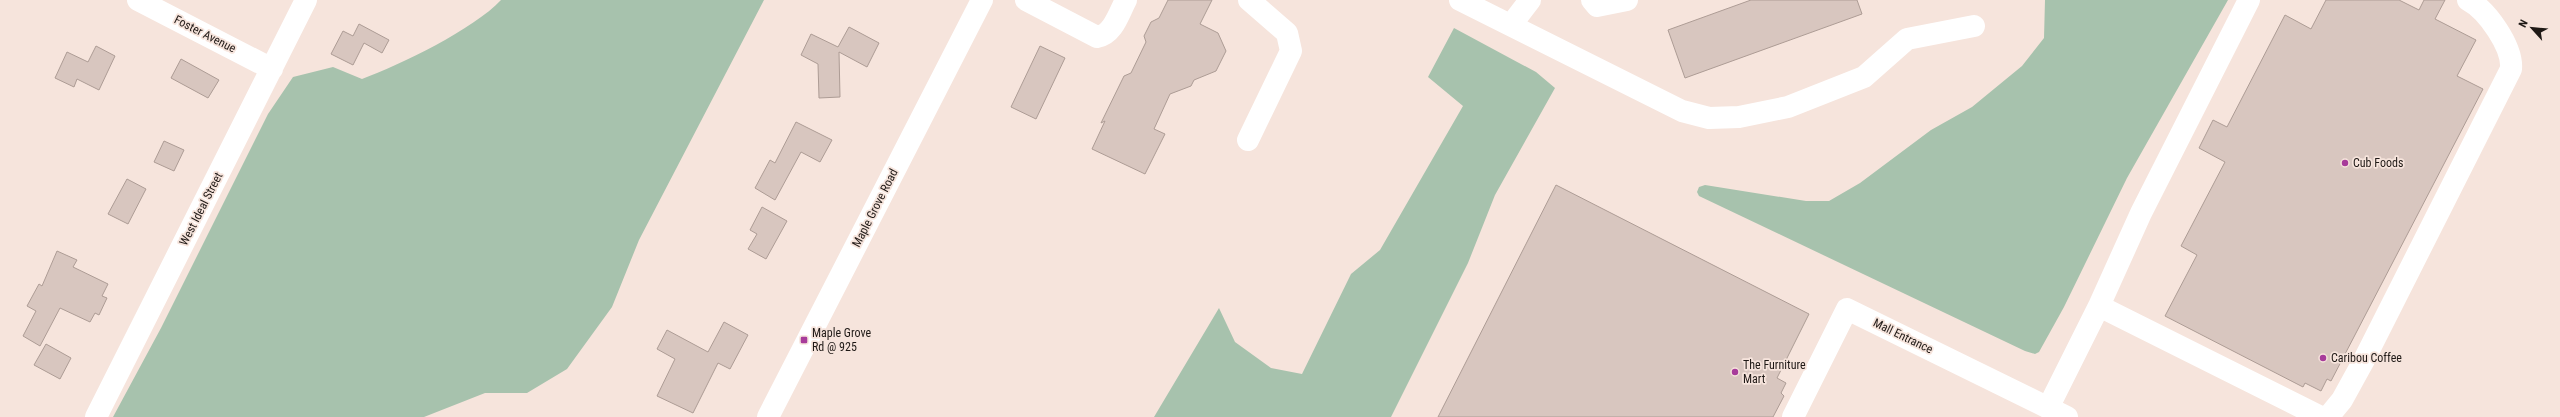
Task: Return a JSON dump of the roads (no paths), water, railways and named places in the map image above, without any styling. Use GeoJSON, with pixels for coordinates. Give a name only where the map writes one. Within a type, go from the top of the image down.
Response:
{"type":"FeatureCollection","features":[{"type":"Feature","properties":{"kind":"street","name":"Foster Avenue"},"geometry":{"type":"LineString","coordinates":[[138,0],[272,69]]}},
{"type":"Feature","properties":{"kind":"street","name":"West Ideal Street"},"geometry":{"type":"LineString","coordinates":[[96,417],[306,0]]}},
{"type":"Feature","properties":{"kind":"street","name":"Maple Grove Road"},"geometry":{"type":"LineString","coordinates":[[768,417],[982,0]]}},
{"type":"Feature","properties":{"kind":"street"},"geometry":{"type":"LineString","coordinates":[[1026,0],[1097,37],[1104,36],[1110,32],[1126,0]]}},
{"type":"Feature","properties":{"kind":"street"},"geometry":{"type":"LineString","coordinates":[[1248,140],[1291,51],[1287,33],[1249,0]]}},
{"type":"Feature","properties":{"kind":"street"},"geometry":{"type":"LineString","coordinates":[[1460,0],[1682,111],[1709,118],[1738,117],[1788,107],[1864,77],[1907,39],[1974,26]]}},
{"type":"Feature","properties":{"kind":"street"},"geometry":{"type":"LineString","coordinates":[[1511,26],[1530,0]]}},
{"type":"Feature","properties":{"kind":"street"},"geometry":{"type":"LineString","coordinates":[[1592,0],[1597,6],[1603,7],[1627,0]]}},
{"type":"Feature","properties":{"kind":"street"},"geometry":{"type":"LineString","coordinates":[[2057,412],[2099,306],[2140,213],[2249,0]]}},
{"type":"Feature","properties":{"kind":"street"},"geometry":{"type":"LineString","coordinates":[[2328,417],[2342,400],[2364,360],[2511,69],[2510,58],[2495,24],[2488,14],[2468,0]]}},
{"type":"Feature","properties":{"kind":"street"},"geometry":{"type":"LineString","coordinates":[[2099,306],[2321,417]]}},
{"type":"Feature","properties":{"kind":"street","name":"Mall Entrance"},"geometry":{"type":"LineString","coordinates":[[1793,417],[1847,309],[2057,412]]}},
{"type":"Feature","properties":{"kind":"place","name":"Cub Foods"},"geometry":{"type":"Point","coordinates":[2345,163]}},
{"type":"Feature","properties":{"kind":"place","name":"Maple Grove Rd @ 925"},"geometry":{"type":"Point","coordinates":[804,340]}},
{"type":"Feature","properties":{"kind":"place","name":"Caribou Coffee"},"geometry":{"type":"Point","coordinates":[2323,358]}},
{"type":"Feature","properties":{"kind":"place","name":"The Furniture Mart"},"geometry":{"type":"Point","coordinates":[1735,372]}}]}
